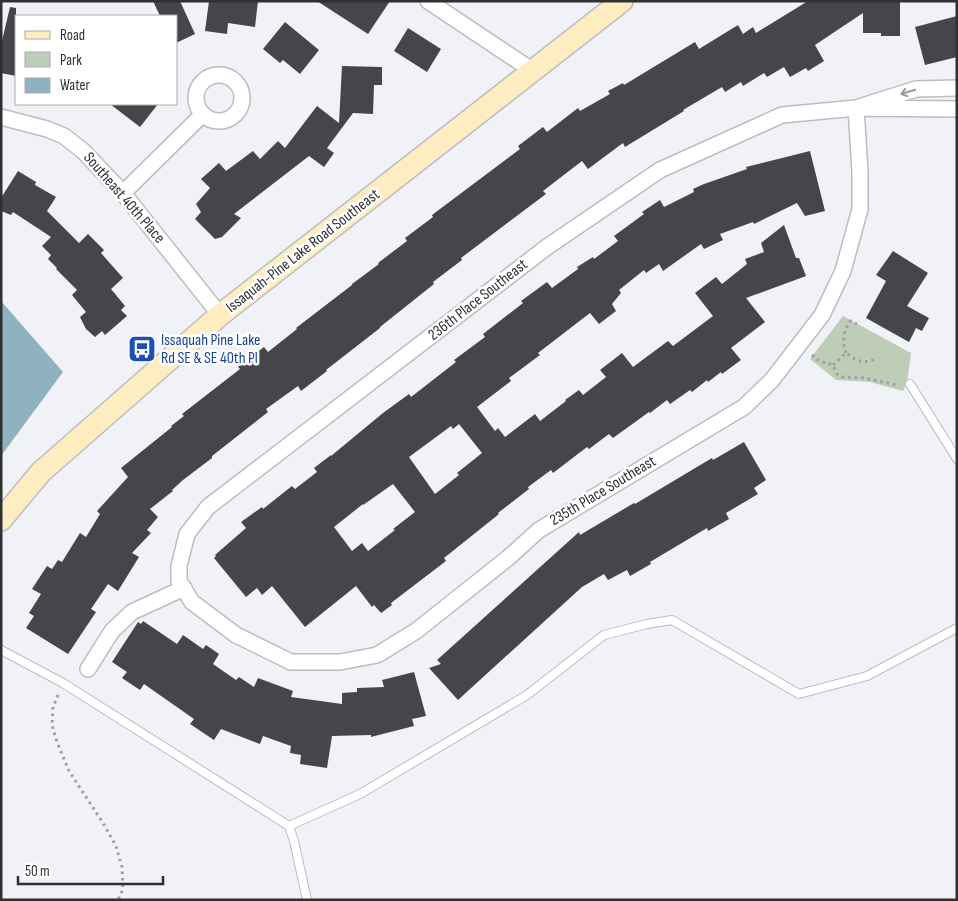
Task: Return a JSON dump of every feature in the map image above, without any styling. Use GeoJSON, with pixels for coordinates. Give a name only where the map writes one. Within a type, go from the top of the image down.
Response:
{"type":"FeatureCollection","features":[{"type":"Feature","properties":{"kind":"main road","name":"Issaquah-Pine Lake Road Southeast"},"geometry":{"type":"LineString","coordinates":[[1,520],[42,472],[220,315],[622,1]]}},
{"type":"Feature","properties":{"kind":"street"},"geometry":{"type":"LineString","coordinates":[[428,1],[533,71]]}},
{"type":"Feature","properties":{"kind":"street","name":"236th Place Southeast"},"geometry":{"type":"LineString","coordinates":[[856,108],[916,89],[957,88]]}},
{"type":"Feature","properties":{"kind":"street","name":"236th Place Southeast"},"geometry":{"type":"LineString","coordinates":[[184,588],[180,581],[179,566],[188,534],[208,507],[547,247],[660,170],[782,115],[856,108],[957,110]]}},
{"type":"Feature","properties":{"kind":"street","name":"235th Place Southeast"},"geometry":{"type":"LineString","coordinates":[[184,588],[192,602],[236,635],[292,662],[340,662],[377,655],[416,631],[508,558],[539,530],[744,407],[772,380],[822,315],[843,271],[860,209],[856,108]]}},
{"type":"Feature","properties":{"kind":"street"},"geometry":{"type":"LineString","coordinates":[[123,193],[203,114]]}},
{"type":"Feature","properties":{"kind":"street","name":"Southeast 40th Place"},"geometry":{"type":"LineString","coordinates":[[1,118],[47,129],[64,136],[83,151],[123,193],[220,315]]}},
{"type":"Feature","properties":{"kind":"street"},"geometry":{"type":"LineString","coordinates":[[88,669],[112,631],[132,612],[184,588]]}},
{"type":"Feature","properties":{"kind":"lane"},"geometry":{"type":"LineString","coordinates":[[911,386],[957,459]]}},
{"type":"Feature","properties":{"kind":"lane"},"geometry":{"type":"LineString","coordinates":[[289,826],[360,794],[527,695],[604,635],[672,620],[799,694],[867,676],[957,628]]}},
{"type":"Feature","properties":{"kind":"lane"},"geometry":{"type":"LineString","coordinates":[[1,650],[63,683],[289,826],[307,900]]}},
{"type":"Feature","properties":{"kind":"path"},"geometry":{"type":"LineString","coordinates":[[857,324],[850,321],[845,330],[843,344],[846,353],[861,362],[870,362],[877,358]]}},
{"type":"Feature","properties":{"kind":"path"},"geometry":{"type":"LineString","coordinates":[[833,365],[846,353]]}},
{"type":"Feature","properties":{"kind":"path"},"geometry":{"type":"LineString","coordinates":[[811,355],[823,364],[833,365]]}},
{"type":"Feature","properties":{"kind":"path"},"geometry":{"type":"LineString","coordinates":[[833,365],[837,374],[842,377],[864,378],[911,386]]}},
{"type":"Feature","properties":{"kind":"path"},"geometry":{"type":"LineString","coordinates":[[63,683],[53,707],[52,724],[69,771],[116,846],[122,867],[123,889],[118,900]]}},
{"type":"Feature","properties":{"kind":"green space"},"geometry":{"type":"Polygon","coordinates":[[[843,316],[911,353],[907,383],[903,391],[870,382],[836,380],[810,359],[843,316]]]}},
{"type":"Feature","properties":{"kind":"water"},"geometry":{"type":"Polygon","coordinates":[[[1,301],[63,372],[1,456],[1,301]]]}},
{"type":"Feature","properties":{"kind":"building"},"geometry":{"type":"Polygon","coordinates":[[[153,1],[180,1],[195,34],[178,42],[178,15],[160,15],[153,1]]]}},
{"type":"Feature","properties":{"kind":"building"},"geometry":{"type":"Polygon","coordinates":[[[209,1],[258,1],[255,27],[228,23],[227,34],[205,31],[209,1]]]}},
{"type":"Feature","properties":{"kind":"building"},"geometry":{"type":"Polygon","coordinates":[[[317,1],[390,1],[368,34],[317,1]]]}},
{"type":"Feature","properties":{"kind":"building"},"geometry":{"type":"Polygon","coordinates":[[[808,1],[900,1],[900,36],[881,36],[881,33],[863,33],[863,13],[815,45],[824,61],[808,71],[806,68],[790,77],[784,67],[767,77],[764,73],[743,86],[741,82],[725,92],[722,87],[625,147],[623,143],[588,169],[582,161],[543,191],[546,194],[461,258],[462,260],[433,282],[434,284],[327,371],[301,391],[298,386],[266,409],[268,412],[212,456],[212,458],[150,509],[158,517],[147,530],[151,533],[132,553],[139,557],[118,591],[108,584],[91,609],[96,612],[68,654],[26,628],[34,616],[29,613],[41,594],[32,589],[47,566],[52,569],[58,560],[62,562],[80,533],[86,537],[100,514],[97,511],[128,477],[121,468],[172,427],[184,416],[182,414],[240,369],[238,367],[264,347],[268,352],[407,241],[405,238],[433,217],[432,215],[520,149],[518,146],[543,127],[547,132],[578,108],[580,111],[610,94],[608,91],[623,83],[624,85],[695,42],[699,49],[738,25],[743,34],[753,27],[756,33],[808,1]]]}},
{"type":"Feature","properties":{"kind":"building"},"geometry":{"type":"Polygon","coordinates":[[[10,7],[16,8],[15,76],[1,73],[1,45],[10,7]]]}},
{"type":"Feature","properties":{"kind":"building"},"geometry":{"type":"Polygon","coordinates":[[[957,16],[957,57],[925,65],[915,27],[957,16]]]}},
{"type":"Feature","properties":{"kind":"building"},"geometry":{"type":"Polygon","coordinates":[[[285,22],[319,50],[300,74],[283,60],[280,63],[263,49],[285,22]]]}},
{"type":"Feature","properties":{"kind":"building"},"geometry":{"type":"Polygon","coordinates":[[[408,28],[441,49],[427,72],[394,51],[408,28]]]}},
{"type":"Feature","properties":{"kind":"building"},"geometry":{"type":"Polygon","coordinates":[[[342,66],[382,67],[382,85],[374,85],[373,114],[353,113],[327,148],[334,153],[324,167],[309,156],[234,214],[241,218],[222,237],[215,239],[195,219],[201,212],[196,204],[210,188],[201,179],[219,163],[226,171],[253,151],[260,159],[278,141],[285,148],[317,106],[339,123],[342,66]]]}},
{"type":"Feature","properties":{"kind":"building"},"geometry":{"type":"Polygon","coordinates":[[[111,105],[157,105],[140,127],[111,105]]]}},
{"type":"Feature","properties":{"kind":"building"},"geometry":{"type":"Polygon","coordinates":[[[810,151],[825,211],[805,216],[797,203],[754,224],[753,222],[720,234],[723,240],[704,249],[701,244],[663,271],[659,264],[646,273],[644,270],[619,290],[621,293],[612,304],[616,311],[599,324],[590,313],[538,353],[540,355],[509,378],[511,381],[477,407],[495,431],[498,428],[505,437],[535,414],[540,421],[579,390],[583,395],[606,377],[600,370],[622,353],[633,367],[668,341],[673,346],[713,316],[695,293],[716,277],[722,284],[747,264],[745,259],[764,252],[761,243],[784,225],[796,258],[799,258],[806,276],[746,298],[765,322],[731,348],[741,360],[722,374],[721,372],[708,382],[707,380],[692,392],[690,390],[670,404],[667,400],[613,438],[609,434],[589,449],[587,447],[553,473],[551,470],[444,558],[446,561],[391,603],[392,605],[381,613],[374,605],[372,607],[356,586],[305,627],[272,586],[262,595],[257,588],[246,597],[214,558],[215,555],[246,528],[241,522],[262,507],[263,509],[292,486],[295,489],[317,472],[314,468],[383,413],[409,394],[411,397],[456,362],[454,360],[485,337],[483,334],[523,303],[521,301],[547,282],[552,288],[578,269],[577,267],[593,257],[594,259],[618,241],[614,236],[644,214],[642,212],[660,200],[664,207],[694,192],[693,189],[747,169],[746,167],[810,151]],[[459,424],[453,429],[451,426],[409,457],[435,494],[482,453],[459,424]],[[393,484],[363,504],[334,527],[352,551],[362,543],[368,551],[415,512],[393,484]]]}},
{"type":"Feature","properties":{"kind":"building"},"geometry":{"type":"Polygon","coordinates":[[[18,171],[36,182],[35,185],[56,197],[47,211],[79,243],[88,234],[104,250],[101,253],[123,278],[111,289],[125,306],[121,310],[127,316],[105,335],[102,331],[95,337],[86,329],[80,317],[86,312],[72,295],[77,290],[48,259],[51,255],[42,246],[51,237],[13,212],[11,215],[1,211],[1,198],[18,171]]]}},
{"type":"Feature","properties":{"kind":"building"},"geometry":{"type":"Polygon","coordinates":[[[893,251],[928,273],[907,306],[929,318],[922,331],[916,328],[909,342],[866,318],[886,281],[876,275],[893,251]]]}},
{"type":"Feature","properties":{"kind":"building"},"geometry":{"type":"Polygon","coordinates":[[[744,442],[766,480],[754,488],[758,494],[726,513],[729,519],[708,531],[707,528],[630,576],[627,570],[608,580],[604,574],[582,587],[458,700],[429,668],[441,664],[437,660],[579,532],[580,535],[712,458],[713,460],[744,442]]]}},
{"type":"Feature","properties":{"kind":"building"},"geometry":{"type":"Polygon","coordinates":[[[143,621],[177,644],[183,635],[203,649],[206,645],[219,654],[213,664],[236,680],[239,677],[254,687],[258,678],[293,691],[291,697],[342,704],[342,693],[357,692],[357,688],[384,687],[382,680],[414,672],[426,716],[412,719],[414,726],[371,737],[371,735],[332,736],[327,768],[300,764],[301,755],[290,753],[291,746],[263,736],[260,744],[221,729],[214,740],[190,724],[194,719],[144,684],[140,690],[122,678],[127,672],[112,662],[138,622],[141,624],[143,621]]]}},
{"type":"Feature","properties":{"kind":"place","name":"Issaquah Pine Lake Rd SE & SE 40th Pl"},"geometry":{"type":"Point","coordinates":[142,349]}}]}
